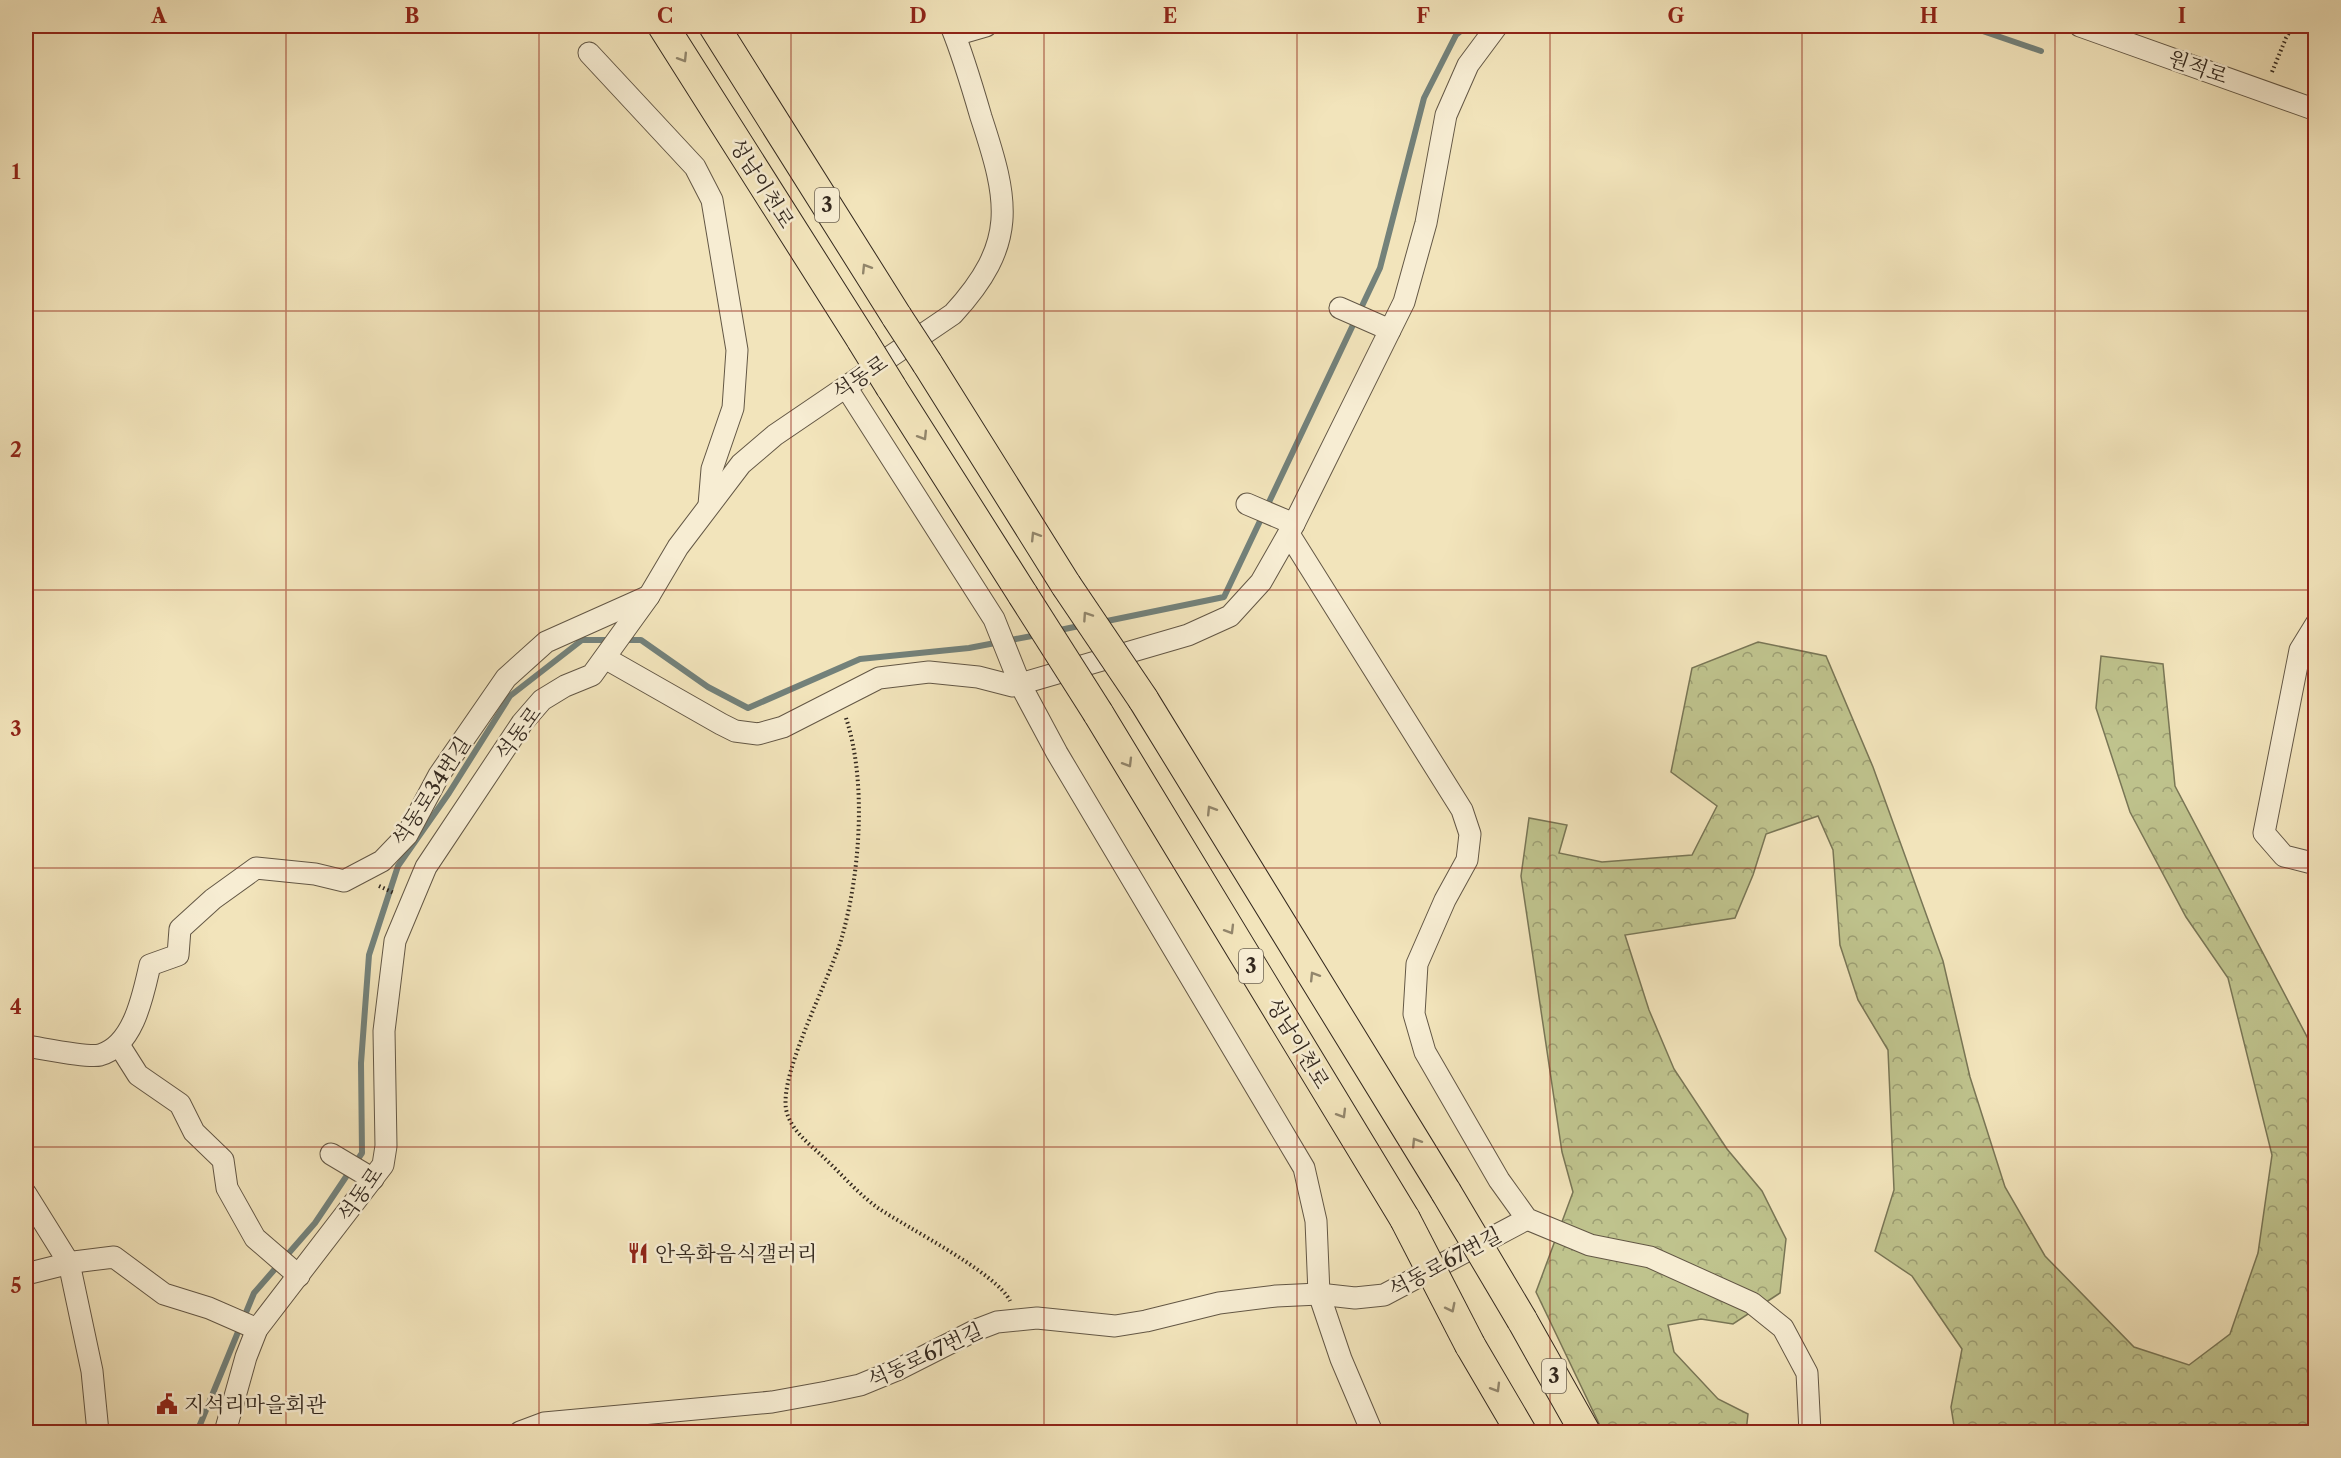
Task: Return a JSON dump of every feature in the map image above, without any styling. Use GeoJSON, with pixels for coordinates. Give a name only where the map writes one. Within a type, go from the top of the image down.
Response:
{"type":"FeatureCollection","features":[{"type":"Feature","properties":{"kind":"highway","name":"성남이천로"},"geometry":{"type":"LineString","coordinates":[[663,26],[1098,713],[1405,1219],[1470,1345],[1521,1432]]}},
{"type":"Feature","properties":{"kind":"highway","name":"성남이천로"},"geometry":{"type":"LineString","coordinates":[[720,35],[1066,585],[1143,699],[1446,1192],[1585,1432]]}},
{"type":"Feature","properties":{"kind":"street"},"geometry":{"type":"LineString","coordinates":[[953,30],[986,26]]}},
{"type":"Feature","properties":{"kind":"street"},"geometry":{"type":"LineString","coordinates":[[607,655],[735,731],[758,734],[783,727],[879,678],[929,672],[978,677],[1013,686],[1017,678],[1188,635],[1230,616],[1261,582],[1385,327],[1404,302],[1426,223],[1446,115],[1468,65],[1497,26]]}},
{"type":"Feature","properties":{"kind":"street","name":"원적로"},"geometry":{"type":"LineString","coordinates":[[2080,26],[2266,90],[2316,110]]}},
{"type":"Feature","properties":{"kind":"street","name":"석동로"},"geometry":{"type":"LineString","coordinates":[[225,1432],[246,1357],[245,1324],[296,1273],[368,1176],[383,1165],[386,1146],[384,1031],[389,977],[395,941],[426,867],[522,723],[542,700],[592,675],[649,597],[678,548],[741,464],[775,435],[953,314],[975,290],[991,264],[1001,229],[1004,197],[997,164],[953,30]]}},
{"type":"Feature","properties":{"kind":"street"},"geometry":{"type":"LineString","coordinates":[[589,54],[695,167],[712,200],[736,350],[733,408],[712,469],[709,505]]}},
{"type":"Feature","properties":{"kind":"street"},"geometry":{"type":"LineString","coordinates":[[1344,309],[1385,327]]}},
{"type":"Feature","properties":{"kind":"street"},"geometry":{"type":"LineString","coordinates":[[846,387],[994,620],[1017,678],[1057,753],[1304,1168],[1316,1221],[1319,1294],[1341,1359],[1372,1432]]}},
{"type":"Feature","properties":{"kind":"street"},"geometry":{"type":"LineString","coordinates":[[1252,506],[1288,526],[1462,810],[1470,834],[1467,860],[1445,900],[1417,964],[1414,1014],[1425,1052],[1498,1180],[1527,1219],[1590,1245],[1650,1257],[1752,1302],[1783,1328],[1807,1373],[1810,1432]]}},
{"type":"Feature","properties":{"kind":"street","name":"석동로34번길"},"geometry":{"type":"LineString","coordinates":[[119,1045],[143,995],[150,965],[178,955],[180,929],[213,899],[256,868],[315,874],[344,881],[382,861],[407,835],[440,775],[506,678],[546,642],[649,597]]}},
{"type":"Feature","properties":{"kind":"street"},"geometry":{"type":"LineString","coordinates":[[2316,624],[2300,650],[2264,833],[2284,856],[2316,864]]}},
{"type":"Feature","properties":{"kind":"street"},"geometry":{"type":"LineString","coordinates":[[26,1046],[99,1055],[119,1045],[138,1075],[180,1104],[194,1132],[223,1160],[227,1188],[255,1238],[296,1273]]}},
{"type":"Feature","properties":{"kind":"street"},"geometry":{"type":"LineString","coordinates":[[337,1158],[368,1176]]}},
{"type":"Feature","properties":{"kind":"street"},"geometry":{"type":"LineString","coordinates":[[26,1194],[69,1263],[92,1371],[98,1432]]}},
{"type":"Feature","properties":{"kind":"street","name":"석동로67번길"},"geometry":{"type":"LineString","coordinates":[[520,1432],[544,1422],[772,1402],[860,1385],[997,1322],[1037,1318],[1115,1326],[1146,1321],[1219,1303],[1319,1294],[1355,1298],[1384,1295],[1527,1219]]}},
{"type":"Feature","properties":{"kind":"street"},"geometry":{"type":"LineString","coordinates":[[26,1274],[69,1263],[114,1257],[164,1294],[245,1324]]}},
{"type":"Feature","properties":{"kind":"path"},"geometry":{"type":"LineString","coordinates":[[2266,90],[2293,26]]}},
{"type":"Feature","properties":{"kind":"path"},"geometry":{"type":"LineString","coordinates":[[840,697],[855,746],[858,853],[842,938],[787,1083],[786,1109],[797,1133],[877,1207],[976,1270],[1007,1294],[1019,1320]]}},
{"type":"Feature","properties":{"kind":"path"},"geometry":{"type":"LineString","coordinates":[[377,885],[399,895]]}},
{"type":"Feature","properties":{"kind":"green space"},"geometry":{"type":"Polygon","coordinates":[[[1758,642],[1826,656],[1873,767],[1943,961],[1970,1077],[2005,1187],[2045,1256],[2134,1347],[2189,1365],[2230,1334],[2258,1253],[2272,1155],[2228,978],[2186,917],[2130,812],[2096,708],[2101,656],[2163,664],[2175,786],[2315,1052],[2315,1432],[1955,1432],[1951,1407],[1962,1349],[1912,1276],[1875,1251],[1894,1190],[1888,1050],[1858,1000],[1840,945],[1833,850],[1818,816],[1766,834],[1753,875],[1735,918],[1625,935],[1649,1010],[1674,1069],[1727,1149],[1762,1191],[1786,1239],[1780,1293],[1733,1324],[1701,1319],[1668,1325],[1674,1352],[1718,1399],[1748,1414],[1746,1432],[1603,1432],[1536,1292],[1573,1192],[1562,1152],[1521,876],[1529,818],[1567,825],[1559,853],[1602,862],[1692,855],[1717,806],[1671,772],[1692,668],[1758,642]]]}},
{"type":"Feature","properties":{"kind":"waterway"},"geometry":{"type":"LineString","coordinates":[[1102,622],[1224,597],[1380,268],[1424,98],[1456,35],[1467,26]]}},
{"type":"Feature","properties":{"kind":"waterway"},"geometry":{"type":"LineString","coordinates":[[1968,26],[2041,51]]}},
{"type":"Feature","properties":{"kind":"waterway"},"geometry":{"type":"LineString","coordinates":[[1055,631],[1084,625]]}},
{"type":"Feature","properties":{"kind":"waterway"},"geometry":{"type":"LineString","coordinates":[[623,640],[641,640],[708,687],[748,708],[860,659],[969,648],[1037,635]]}},
{"type":"Feature","properties":{"kind":"waterway"},"geometry":{"type":"LineString","coordinates":[[197,1432],[254,1293],[315,1223],[362,1153],[361,1063],[369,955],[398,866],[449,793],[510,696],[582,640],[613,640]]}},
{"type":"Feature","properties":{"kind":"place","name":"안옥화음식갤러리"},"geometry":{"type":"Point","coordinates":[638,1253]}},
{"type":"Feature","properties":{"kind":"place","name":"지석리마을회관"},"geometry":{"type":"Point","coordinates":[167,1404]}}]}
